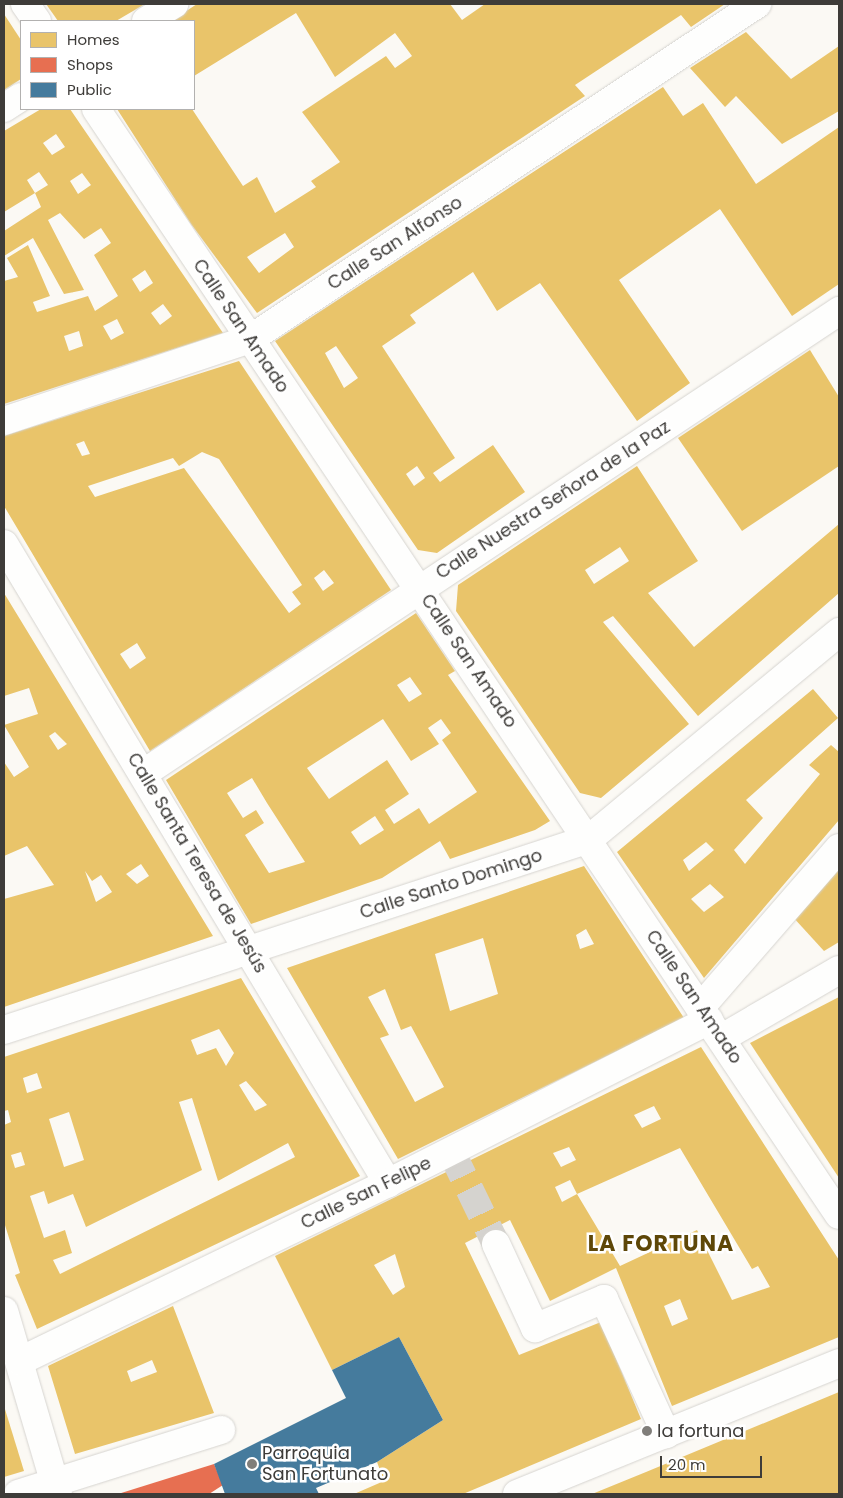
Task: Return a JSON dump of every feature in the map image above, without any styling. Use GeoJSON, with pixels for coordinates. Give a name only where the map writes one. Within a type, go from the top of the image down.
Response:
{"type":"FeatureCollection","features":[{"type":"Feature","properties":{"kind":"street"},"geometry":{"type":"LineString","coordinates":[[25,4],[36,20]]}},
{"type":"Feature","properties":{"kind":"street"},"geometry":{"type":"LineString","coordinates":[[148,20],[174,4]]}},
{"type":"Feature","properties":{"kind":"street","name":"Calle San Alfonso"},"geometry":{"type":"LineString","coordinates":[[4,421],[250,339],[757,4]]}},
{"type":"Feature","properties":{"kind":"street"},"geometry":{"type":"LineString","coordinates":[[4,108],[20,98]]}},
{"type":"Feature","properties":{"kind":"street","name":"Calle San Amado"},"geometry":{"type":"LineString","coordinates":[[97,110],[589,839],[839,1215]]}},
{"type":"Feature","properties":{"kind":"street","name":"Calle Nuestra Señora de la Paz"},"geometry":{"type":"LineString","coordinates":[[144,773],[419,588],[839,311]]}},
{"type":"Feature","properties":{"kind":"street","name":"Calle Santa Teresa de Jesús"},"geometry":{"type":"LineString","coordinates":[[4,544],[144,773],[388,1183]]}},
{"type":"Feature","properties":{"kind":"street","name":"Calle Santo Domingo"},"geometry":{"type":"LineString","coordinates":[[4,1030],[589,839],[839,632]]}},
{"type":"Feature","properties":{"kind":"street"},"geometry":{"type":"LineString","coordinates":[[710,1022],[839,848]]}},
{"type":"Feature","properties":{"kind":"street","name":"Calle San Felipe"},"geometry":{"type":"LineString","coordinates":[[20,1361],[388,1183],[710,1022],[839,970]]}},
{"type":"Feature","properties":{"kind":"street"},"geometry":{"type":"LineString","coordinates":[[496,1244],[535,1328],[604,1299],[666,1434]]}},
{"type":"Feature","properties":{"kind":"street"},"geometry":{"type":"LineString","coordinates":[[4,1311],[57,1489]]}},
{"type":"Feature","properties":{"kind":"street"},"geometry":{"type":"LineString","coordinates":[[518,1494],[839,1363]]}},
{"type":"Feature","properties":{"kind":"street"},"geometry":{"type":"LineString","coordinates":[[18,1494],[57,1489],[221,1430]]}},
{"type":"Feature","properties":{"kind":"building: Homes"},"geometry":{"type":"Polygon","coordinates":[[[46,4],[145,4],[118,20],[57,20],[46,4]]]}},
{"type":"Feature","properties":{"kind":"building: Homes"},"geometry":{"type":"Polygon","coordinates":[[[197,4],[450,4],[462,20],[485,4],[725,4],[691,27],[681,15],[575,85],[585,96],[257,313],[191,224],[118,110],[193,110],[243,186],[257,177],[275,213],[316,187],[311,181],[340,162],[302,112],[386,56],[395,68],[412,56],[395,33],[335,77],[296,13],[195,75],[195,20],[173,20],[197,4]],[[285,233],[247,257],[259,273],[294,247],[285,233]]]}},
{"type":"Feature","properties":{"kind":"building: Homes"},"geometry":{"type":"Polygon","coordinates":[[[4,14],[20,38],[20,80],[4,90],[4,14]]]}},
{"type":"Feature","properties":{"kind":"building: Homes"},"geometry":{"type":"Polygon","coordinates":[[[746,32],[791,79],[839,46],[839,111],[782,144],[736,96],[725,107],[690,68],[746,32]]]}},
{"type":"Feature","properties":{"kind":"building: Homes"},"geometry":{"type":"Polygon","coordinates":[[[663,87],[683,116],[703,103],[756,184],[839,127],[839,284],[792,316],[720,209],[619,280],[690,383],[637,421],[540,283],[497,311],[473,272],[410,315],[416,323],[382,346],[455,458],[433,473],[440,482],[493,445],[525,492],[437,553],[418,550],[275,341],[663,87]],[[336,346],[325,353],[344,388],[358,378],[336,346]],[[417,466],[406,474],[414,486],[425,478],[417,466]]]}},
{"type":"Feature","properties":{"kind":"building: Homes"},"geometry":{"type":"Polygon","coordinates":[[[39,110],[71,110],[223,333],[4,404],[4,281],[18,277],[7,258],[28,245],[50,296],[33,302],[37,312],[88,296],[95,311],[118,296],[94,255],[111,243],[101,228],[84,239],[60,213],[48,220],[84,290],[64,294],[33,238],[4,256],[4,231],[41,207],[35,193],[4,212],[4,131],[39,110]],[[56,134],[43,143],[52,155],[65,147],[56,134]],[[39,172],[27,180],[35,193],[48,185],[39,172]],[[82,173],[70,181],[78,194],[91,185],[82,173]],[[145,270],[132,279],[140,292],[153,283],[145,270]],[[163,304],[151,313],[160,325],[172,316],[163,304]],[[117,319],[103,326],[111,340],[124,333],[117,319]],[[79,331],[64,336],[69,351],[83,346],[79,331]]]}},
{"type":"Feature","properties":{"kind":"building: Homes"},"geometry":{"type":"Polygon","coordinates":[[[810,350],[839,397],[839,466],[742,531],[678,438],[810,350]]]}},
{"type":"Feature","properties":{"kind":"building: Homes"},"geometry":{"type":"Polygon","coordinates":[[[239,361],[391,590],[150,751],[4,506],[4,436],[239,361]],[[84,441],[76,444],[82,456],[90,454],[84,441]],[[202,452],[179,466],[173,458],[88,486],[95,497],[184,468],[289,613],[301,604],[292,592],[302,585],[219,459],[202,452]],[[324,570],[314,578],[323,591],[334,583],[324,570]],[[137,643],[120,654],[130,669],[146,658],[137,643]]]}},
{"type":"Feature","properties":{"kind":"building: Homes"},"geometry":{"type":"Polygon","coordinates":[[[637,466],[698,561],[648,593],[694,647],[839,524],[839,593],[698,716],[613,616],[603,622],[689,724],[601,798],[580,793],[456,611],[458,585],[637,466]],[[620,547],[585,570],[594,584],[629,561],[620,547]]]}},
{"type":"Feature","properties":{"kind":"building: Homes"},"geometry":{"type":"Polygon","coordinates":[[[4,593],[213,936],[4,1007],[4,899],[54,885],[27,846],[4,856],[4,762],[14,777],[29,767],[4,725],[38,714],[29,688],[4,696],[4,593]],[[55,732],[49,736],[58,750],[67,744],[55,732]],[[141,864],[126,874],[137,884],[149,876],[141,864]],[[85,871],[96,902],[112,892],[101,875],[92,881],[85,871]]]}},
{"type":"Feature","properties":{"kind":"building: Homes"},"geometry":{"type":"Polygon","coordinates":[[[416,613],[455,671],[448,675],[550,821],[535,830],[450,859],[440,841],[382,878],[251,924],[166,780],[416,613]],[[410,677],[397,685],[409,702],[422,694],[410,677]],[[383,719],[307,768],[329,799],[387,760],[409,794],[385,810],[394,824],[419,808],[429,824],[477,792],[442,740],[451,733],[441,719],[428,728],[439,744],[411,761],[383,719]],[[252,778],[227,793],[243,818],[256,810],[264,823],[245,835],[269,873],[305,862],[252,778]],[[375,816],[351,832],[360,845],[384,830],[375,816]]]}},
{"type":"Feature","properties":{"kind":"building: Homes"},"geometry":{"type":"Polygon","coordinates":[[[813,689],[838,718],[746,800],[763,818],[734,850],[745,864],[820,774],[809,765],[831,745],[839,752],[839,820],[704,978],[617,852],[813,689]],[[706,842],[683,860],[689,871],[714,850],[706,842]],[[710,884],[691,899],[704,912],[724,897],[710,884]]]}},
{"type":"Feature","properties":{"kind":"building: Homes"},"geometry":{"type":"Polygon","coordinates":[[[839,863],[839,942],[824,951],[792,916],[839,863]]]}},
{"type":"Feature","properties":{"kind":"building: Homes"},"geometry":{"type":"Polygon","coordinates":[[[584,866],[684,1018],[398,1159],[287,968],[584,866]],[[586,929],[576,935],[580,949],[594,944],[586,929]],[[483,938],[435,954],[450,1011],[498,994],[483,938]],[[385,989],[368,997],[389,1035],[380,1038],[415,1102],[444,1087],[411,1026],[401,1030],[385,989]]]}},
{"type":"Feature","properties":{"kind":"building: Homes"},"geometry":{"type":"Polygon","coordinates":[[[241,978],[360,1176],[37,1329],[15,1275],[20,1273],[4,1222],[4,1125],[11,1122],[8,1110],[4,1111],[4,1057],[241,978]],[[219,1029],[191,1040],[197,1055],[216,1048],[226,1066],[234,1053],[219,1029]],[[37,1073],[23,1078],[27,1093],[42,1088],[37,1073]],[[246,1081],[239,1085],[255,1111],[267,1105],[246,1081]],[[192,1098],[179,1102],[202,1170],[86,1227],[73,1194],[48,1204],[44,1191],[30,1196],[44,1238],[65,1230],[72,1253],[53,1260],[60,1274],[295,1157],[288,1143],[218,1181],[192,1098]],[[69,1112],[49,1119],[64,1167],[84,1160],[69,1112]],[[21,1152],[11,1155],[15,1168],[25,1165],[21,1152]]]}},
{"type":"Feature","properties":{"kind":"building: Homes"},"geometry":{"type":"Polygon","coordinates":[[[839,997],[839,1178],[750,1043],[839,997]]]}},
{"type":"Feature","properties":{"kind":"building: Homes"},"geometry":{"type":"Polygon","coordinates":[[[701,1047],[839,1260],[839,1337],[672,1406],[616,1268],[550,1301],[510,1220],[465,1243],[519,1355],[601,1322],[641,1419],[463,1494],[354,1494],[384,1481],[377,1462],[443,1420],[399,1337],[332,1370],[275,1256],[701,1047]],[[654,1106],[634,1115],[642,1128],[661,1119],[654,1106]],[[569,1147],[553,1153],[561,1167],[576,1160],[569,1147]],[[680,1148],[577,1194],[620,1266],[697,1230],[732,1300],[770,1287],[758,1266],[752,1269],[680,1148]],[[570,1180],[555,1187],[562,1202],[577,1194],[570,1180]],[[395,1254],[374,1265],[393,1295],[405,1287],[395,1254]],[[680,1299],[664,1306],[672,1326],[688,1319],[680,1299]]]}},
{"type":"Feature","properties":{"kind":"building: Homes"},"geometry":{"type":"Polygon","coordinates":[[[173,1306],[214,1413],[75,1454],[48,1366],[173,1306]],[[152,1360],[127,1371],[131,1382],[157,1372],[152,1360]]]}},
{"type":"Feature","properties":{"kind":"building: Homes"},"geometry":{"type":"Polygon","coordinates":[[[839,1392],[839,1494],[592,1494],[646,1472],[839,1392]]]}},
{"type":"Feature","properties":{"kind":"building: Homes"},"geometry":{"type":"Polygon","coordinates":[[[4,1406],[24,1471],[4,1477],[4,1406]]]}},
{"type":"Feature","properties":{"kind":"building: Shops"},"geometry":{"type":"Polygon","coordinates":[[[214,1464],[223,1485],[209,1494],[118,1494],[214,1464]]]}},
{"type":"Feature","properties":{"kind":"building: Public"},"geometry":{"type":"Polygon","coordinates":[[[399,1337],[443,1420],[377,1462],[316,1488],[319,1494],[225,1494],[214,1464],[346,1398],[332,1370],[399,1337]]]}},
{"type":"Feature","properties":{"kind":"tunnel"},"geometry":{"type":"LineString","coordinates":[[451,1151],[496,1244]]}},
{"type":"Feature","properties":{"kind":"place","name":"la fortuna"},"geometry":{"type":"Point","coordinates":[647,1431]}},
{"type":"Feature","properties":{"kind":"place","name":"Parroquia San Fortunato"},"geometry":{"type":"Point","coordinates":[252,1464]}},
{"type":"Feature","properties":{"kind":"district","name":"LA FORTUNA"},"geometry":{"type":"Point","coordinates":[661,1244]}}]}
